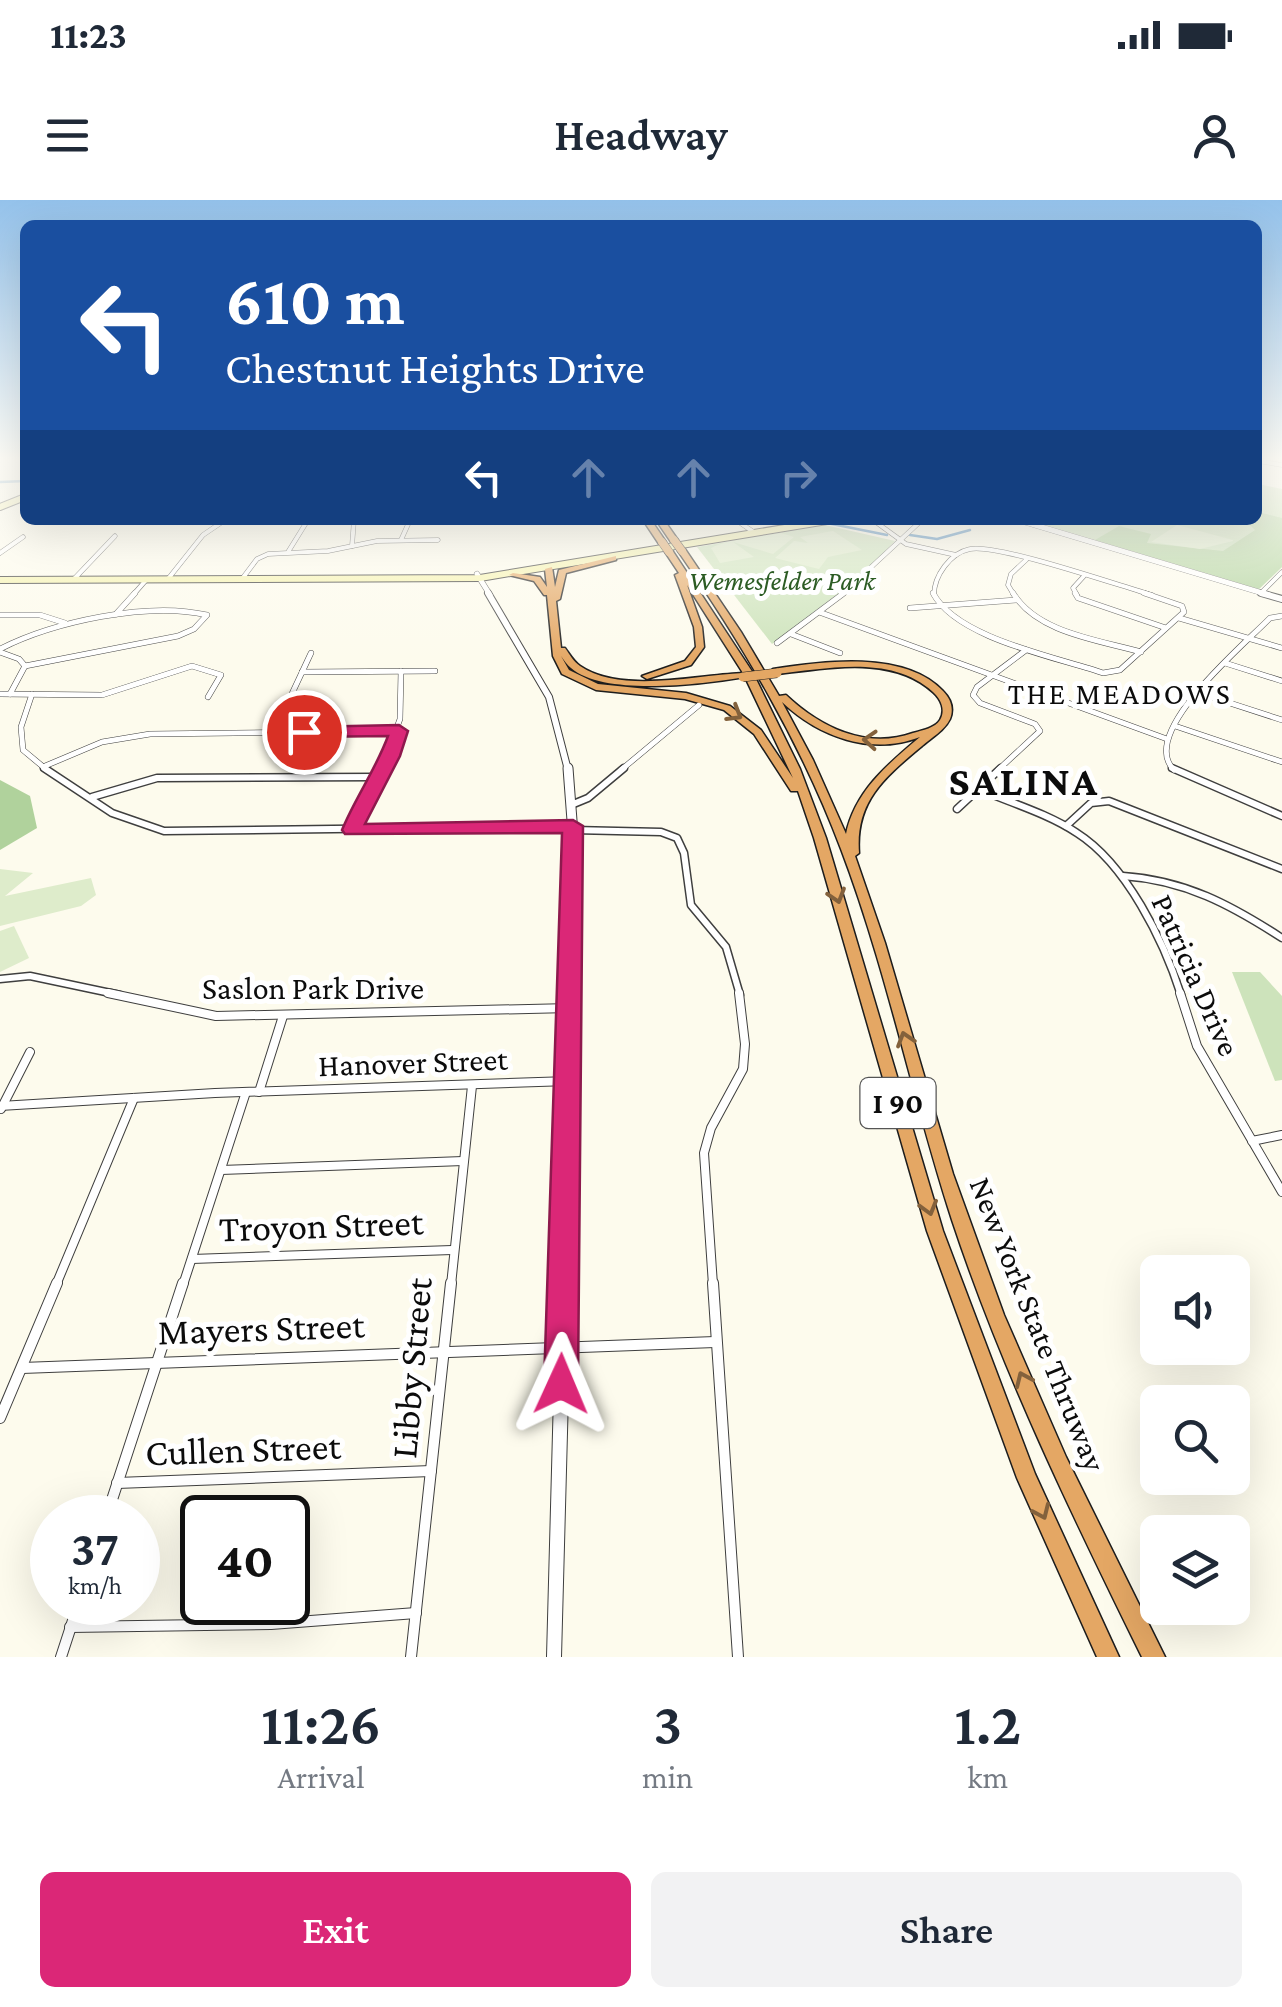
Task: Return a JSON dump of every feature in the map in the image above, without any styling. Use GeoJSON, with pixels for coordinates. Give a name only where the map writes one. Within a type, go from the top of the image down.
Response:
{"type":"FeatureCollection","features":[{"type":"Feature","properties":{"kind":"highway","name":"New York State Thruway"},"geometry":{"type":"LineString","coordinates":[[651,526],[773,674],[863,894],[938,1152],[1004,1338],[1098,1547],[1154,1657]]}},
{"type":"Feature","properties":{"kind":"highway","name":"New York State Thruway"},"geometry":{"type":"LineString","coordinates":[[664,526],[674,540],[675,554],[767,708],[820,838],[935,1231],[1027,1478],[1108,1657]]}},
{"type":"Feature","properties":{"kind":"highway"},"geometry":{"type":"LineString","coordinates":[[559,635],[570,658],[598,672],[642,677],[688,663],[696,656],[701,639],[675,554]]}},
{"type":"Feature","properties":{"kind":"highway"},"geometry":{"type":"LineString","coordinates":[[613,558],[562,572],[554,603],[559,664],[584,683],[612,690],[699,699],[746,720],[786,772],[820,838]]}},
{"type":"Feature","properties":{"kind":"highway"},"geometry":{"type":"LineString","coordinates":[[550,567],[559,635],[566,660],[579,671],[604,679],[652,682],[853,666],[898,672],[934,690],[942,701],[943,714],[930,730],[912,737],[884,741],[843,736],[801,715],[773,674]]}},
{"type":"Feature","properties":{"kind":"highway"},"geometry":{"type":"LineString","coordinates":[[513,575],[542,582],[554,603]]}},
{"type":"Feature","properties":{"kind":"highway"},"geometry":{"type":"LineString","coordinates":[[557,650],[574,671],[607,682],[653,684],[742,676]]}},
{"type":"Feature","properties":{"kind":"highway"},"geometry":{"type":"LineString","coordinates":[[773,674],[853,664],[893,668],[932,686],[948,706],[943,723],[871,790],[855,812],[851,843],[863,894]]}},
{"type":"Feature","properties":{"kind":"main road"},"geometry":{"type":"LineString","coordinates":[[479,576],[613,558],[782,526]]}},
{"type":"Feature","properties":{"kind":"main road"},"geometry":{"type":"LineString","coordinates":[[0,580],[513,575],[631,551],[792,526]]}},
{"type":"Feature","properties":{"kind":"main road"},"geometry":{"type":"LineString","coordinates":[[498,576],[550,567]]}},
{"type":"Feature","properties":{"kind":"street"},"geometry":{"type":"LineString","coordinates":[[168,579],[203,535],[216,526]]}},
{"type":"Feature","properties":{"kind":"street"},"geometry":{"type":"LineString","coordinates":[[288,552],[305,526]]}},
{"type":"Feature","properties":{"kind":"street"},"geometry":{"type":"LineString","coordinates":[[352,546],[354,526]]}},
{"type":"Feature","properties":{"kind":"street"},"geometry":{"type":"LineString","coordinates":[[400,540],[407,526]]}},
{"type":"Feature","properties":{"kind":"street"},"geometry":{"type":"LineString","coordinates":[[745,526],[754,532]]}},
{"type":"Feature","properties":{"kind":"street"},"geometry":{"type":"LineString","coordinates":[[881,526],[900,541],[958,555]]}},
{"type":"Feature","properties":{"kind":"street"},"geometry":{"type":"LineString","coordinates":[[777,643],[860,581],[916,526]]}},
{"type":"Feature","properties":{"kind":"street"},"geometry":{"type":"LineString","coordinates":[[1038,526],[1282,598]]}},
{"type":"Feature","properties":{"kind":"street"},"geometry":{"type":"LineString","coordinates":[[74,580],[115,536]]}},
{"type":"Feature","properties":{"kind":"street"},"geometry":{"type":"LineString","coordinates":[[0,553],[22,537]]}},
{"type":"Feature","properties":{"kind":"street"},"geometry":{"type":"LineString","coordinates":[[242,579],[257,559],[288,552],[400,540],[438,540]]}},
{"type":"Feature","properties":{"kind":"street"},"geometry":{"type":"LineString","coordinates":[[979,548],[1027,559],[1177,603],[1184,609],[1179,618],[1120,670],[1104,673],[1027,650],[966,626],[939,606],[933,594],[936,578],[958,555],[979,548]]}},
{"type":"Feature","properties":{"kind":"street"},"geometry":{"type":"LineString","coordinates":[[1016,600],[1009,579],[1027,559]]}},
{"type":"Feature","properties":{"kind":"street"},"geometry":{"type":"LineString","coordinates":[[1261,593],[1282,572]]}},
{"type":"Feature","properties":{"kind":"street"},"geometry":{"type":"LineString","coordinates":[[479,576],[556,712],[564,745],[573,828],[554,1657]]}},
{"type":"Feature","properties":{"kind":"street"},"geometry":{"type":"LineString","coordinates":[[485,587],[498,576]]}},
{"type":"Feature","properties":{"kind":"street"},"geometry":{"type":"LineString","coordinates":[[1084,576],[1073,588],[1078,598],[1167,628]]}},
{"type":"Feature","properties":{"kind":"street"},"geometry":{"type":"LineString","coordinates":[[116,614],[147,579]]}},
{"type":"Feature","properties":{"kind":"street"},"geometry":{"type":"LineString","coordinates":[[910,608],[1016,600],[1054,624],[1141,652]]}},
{"type":"Feature","properties":{"kind":"street"},"geometry":{"type":"LineString","coordinates":[[819,612],[1166,739]]}},
{"type":"Feature","properties":{"kind":"street"},"geometry":{"type":"LineString","coordinates":[[0,650],[65,622],[116,614],[207,615],[194,629],[178,636],[25,666]]}},
{"type":"Feature","properties":{"kind":"street"},"geometry":{"type":"LineString","coordinates":[[0,615],[40,615],[65,622]]}},
{"type":"Feature","properties":{"kind":"street"},"geometry":{"type":"LineString","coordinates":[[1282,616],[1270,618],[1196,692],[1166,739],[1163,754],[1177,773],[1282,816]]}},
{"type":"Feature","properties":{"kind":"street"},"geometry":{"type":"LineString","coordinates":[[1179,618],[1282,648]]}},
{"type":"Feature","properties":{"kind":"street"},"geometry":{"type":"LineString","coordinates":[[790,634],[840,653]]}},
{"type":"Feature","properties":{"kind":"street"},"geometry":{"type":"LineString","coordinates":[[0,650],[25,666]]}},
{"type":"Feature","properties":{"kind":"street"},"geometry":{"type":"LineString","coordinates":[[958,809],[1040,731],[1035,724],[976,700],[974,692],[1027,650]]}},
{"type":"Feature","properties":{"kind":"street"},"geometry":{"type":"LineString","coordinates":[[274,732],[312,653]]}},
{"type":"Feature","properties":{"kind":"street"},"geometry":{"type":"LineString","coordinates":[[1225,664],[1282,682]]}},
{"type":"Feature","properties":{"kind":"street"},"geometry":{"type":"LineString","coordinates":[[10,694],[25,666]]}},
{"type":"Feature","properties":{"kind":"street"},"geometry":{"type":"LineString","coordinates":[[0,694],[100,695],[174,668],[197,666],[221,675],[208,697]]}},
{"type":"Feature","properties":{"kind":"street"},"geometry":{"type":"LineString","coordinates":[[352,830],[399,731],[403,715],[400,671]]}},
{"type":"Feature","properties":{"kind":"street"},"geometry":{"type":"LineString","coordinates":[[302,672],[434,671]]}},
{"type":"Feature","properties":{"kind":"street"},"geometry":{"type":"LineString","coordinates":[[1196,692],[1282,720]]}},
{"type":"Feature","properties":{"kind":"street"},"geometry":{"type":"LineString","coordinates":[[32,694],[19,738],[24,750],[91,798],[140,826],[165,831],[573,828],[662,832],[677,838],[684,852],[693,908],[719,937],[732,960],[746,1054],[738,1082],[714,1116],[704,1153],[738,1657]]}},
{"type":"Feature","properties":{"kind":"street"},"geometry":{"type":"LineString","coordinates":[[571,805],[588,798],[699,705]]}},
{"type":"Feature","properties":{"kind":"street"},"geometry":{"type":"LineString","coordinates":[[1175,726],[1282,762]]}},
{"type":"Feature","properties":{"kind":"street"},"geometry":{"type":"LineString","coordinates":[[44,767],[102,742],[132,736],[399,731]]}},
{"type":"Feature","properties":{"kind":"street"},"geometry":{"type":"LineString","coordinates":[[91,798],[130,782],[157,778],[378,777]]}},
{"type":"Feature","properties":{"kind":"street","name":"Patricia Drive"},"geometry":{"type":"LineString","coordinates":[[976,788],[1066,826],[1104,851],[1123,876],[1171,963],[1197,1046],[1282,1192]]}},
{"type":"Feature","properties":{"kind":"street"},"geometry":{"type":"LineString","coordinates":[[1066,826],[1091,802],[1110,801],[1282,869]]}},
{"type":"Feature","properties":{"kind":"street"},"geometry":{"type":"LineString","coordinates":[[1123,876],[1168,879],[1192,886],[1282,938]]}},
{"type":"Feature","properties":{"kind":"street","name":"Saslon Park Drive"},"geometry":{"type":"LineString","coordinates":[[0,979],[30,976],[197,1014],[283,1016],[570,1008]]}},
{"type":"Feature","properties":{"kind":"street"},"geometry":{"type":"LineString","coordinates":[[259,1092],[283,1016]]}},
{"type":"Feature","properties":{"kind":"street"},"geometry":{"type":"LineString","coordinates":[[1,1107],[30,1052]]}},
{"type":"Feature","properties":{"kind":"street","name":"Hanover Street"},"geometry":{"type":"LineString","coordinates":[[246,1092],[568,1081]]}},
{"type":"Feature","properties":{"kind":"street","name":"Libby Street"},"geometry":{"type":"LineString","coordinates":[[412,1657],[472,1086]]}},
{"type":"Feature","properties":{"kind":"street"},"geometry":{"type":"LineString","coordinates":[[1,1107],[246,1092],[113,1495]]}},
{"type":"Feature","properties":{"kind":"street"},"geometry":{"type":"LineString","coordinates":[[0,1418],[134,1098]]}},
{"type":"Feature","properties":{"kind":"street"},"geometry":{"type":"LineString","coordinates":[[1252,1141],[1282,1135]]}},
{"type":"Feature","properties":{"kind":"street"},"geometry":{"type":"LineString","coordinates":[[221,1170],[463,1161]]}},
{"type":"Feature","properties":{"kind":"street","name":"Troyon Street"},"geometry":{"type":"LineString","coordinates":[[192,1259],[452,1250]]}},
{"type":"Feature","properties":{"kind":"street","name":"Mayers Street"},"geometry":{"type":"LineString","coordinates":[[22,1368],[716,1342]]}},
{"type":"Feature","properties":{"kind":"street","name":"Cullen Street"},"geometry":{"type":"LineString","coordinates":[[117,1483],[432,1471]]}},
{"type":"Feature","properties":{"kind":"street"},"geometry":{"type":"LineString","coordinates":[[61,1657],[70,1627],[271,1624],[416,1613]]}},
{"type":"Feature","properties":{"kind":"green space","name":"Wemesfelder Park"},"geometry":{"type":"Polygon","coordinates":[[[819,526],[895,541],[860,578],[772,644],[697,547],[819,526]]]}},
{"type":"Feature","properties":{"kind":"green space"},"geometry":{"type":"Polygon","coordinates":[[[1048,526],[1282,526],[1282,567],[1259,589],[1048,526]]]}},
{"type":"Feature","properties":{"kind":"green space"},"geometry":{"type":"Polygon","coordinates":[[[1119,526],[1151,534],[1147,543],[1223,551],[1255,530],[1251,526],[1282,526],[1282,567],[1259,589],[1095,540],[1119,526]]]}},
{"type":"Feature","properties":{"kind":"green space"},"geometry":{"type":"Polygon","coordinates":[[[1175,526],[1233,540],[1200,549],[1151,542],[1175,526]]]}},
{"type":"Feature","properties":{"kind":"green space"},"geometry":{"type":"Polygon","coordinates":[[[833,531],[862,550],[828,557],[819,569],[775,558],[794,541],[808,543],[800,537],[833,531]]]}},
{"type":"Feature","properties":{"kind":"green space"},"geometry":{"type":"Polygon","coordinates":[[[781,533],[794,537],[773,554],[733,542],[754,557],[720,563],[711,548],[736,540],[781,533]]]}},
{"type":"Feature","properties":{"kind":"green space"},"geometry":{"type":"Polygon","coordinates":[[[0,780],[30,796],[37,828],[0,850],[0,780]]]}},
{"type":"Feature","properties":{"kind":"green space"},"geometry":{"type":"Polygon","coordinates":[[[0,869],[33,873],[5,896],[91,878],[96,895],[81,906],[0,926],[0,869]]]}},
{"type":"Feature","properties":{"kind":"green space"},"geometry":{"type":"Polygon","coordinates":[[[14,926],[29,958],[0,972],[0,931],[14,926]]]}},
{"type":"Feature","properties":{"kind":"green space"},"geometry":{"type":"Polygon","coordinates":[[[1232,972],[1260,972],[1282,996],[1282,1080],[1275,1081],[1232,972]]]}},
{"type":"Feature","properties":{"kind":"waterway"},"geometry":{"type":"LineString","coordinates":[[842,526],[887,535]]}},
{"type":"Feature","properties":{"kind":"waterway"},"geometry":{"type":"LineString","coordinates":[[910,535],[937,539],[970,530]]}},
{"type":"Feature","properties":{"kind":"district","name":"THE MEADOWS"},"geometry":{"type":"Point","coordinates":[1120,694]}},
{"type":"Feature","properties":{"kind":"district","name":"SALINA"},"geometry":{"type":"Point","coordinates":[1024,780]}},
{"type":"Feature","properties":{"kind":"route"},"geometry":{"type":"LineString","coordinates":[[304,732],[399,731],[352,830],[573,826],[561,1384]]}}]}
